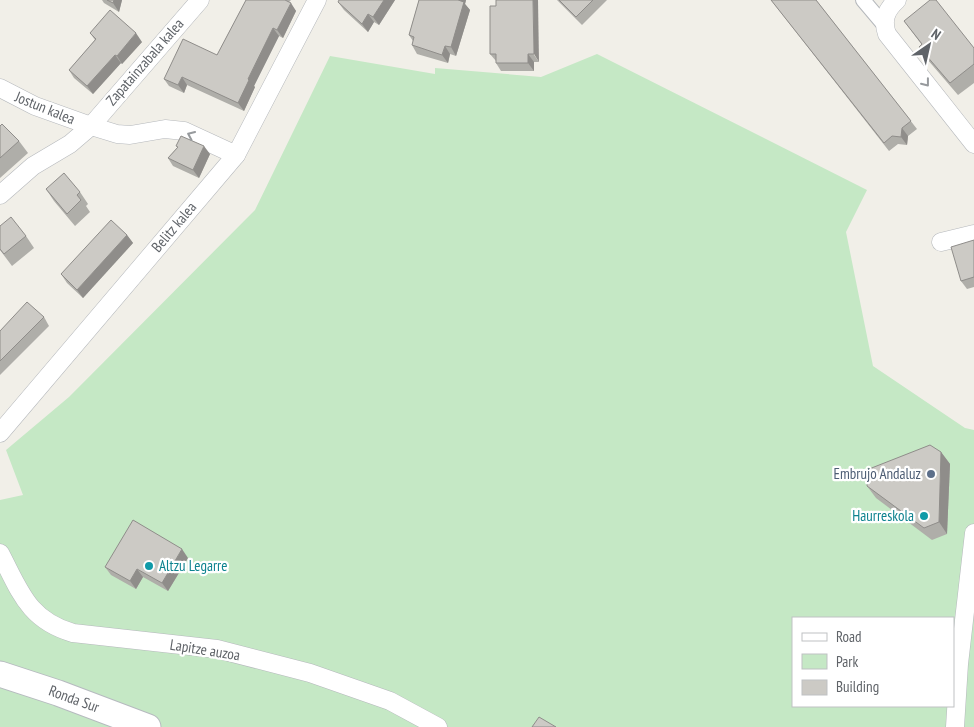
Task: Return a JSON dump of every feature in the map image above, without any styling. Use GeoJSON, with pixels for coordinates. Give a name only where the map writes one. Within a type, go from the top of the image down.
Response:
{"type":"FeatureCollection","features":[{"type":"Feature","properties":{"kind":"main road","name":"Ronda Sur"},"geometry":{"type":"LineString","coordinates":[[0,674],[58,693],[148,727]]}},
{"type":"Feature","properties":{"kind":"street","name":"Zapatainzabala kalea"},"geometry":{"type":"LineString","coordinates":[[0,195],[33,166],[70,144],[91,126],[200,0]]}},
{"type":"Feature","properties":{"kind":"street","name":"Belitz kalea"},"geometry":{"type":"LineString","coordinates":[[0,433],[236,154],[316,0]]}},
{"type":"Feature","properties":{"kind":"street"},"geometry":{"type":"LineString","coordinates":[[863,0],[974,144]]}},
{"type":"Feature","properties":{"kind":"street"},"geometry":{"type":"LineString","coordinates":[[884,26],[885,14],[897,0]]}},
{"type":"Feature","properties":{"kind":"street","name":"Jostun kalea"},"geometry":{"type":"LineString","coordinates":[[0,88],[35,106],[91,126]]}},
{"type":"Feature","properties":{"kind":"street"},"geometry":{"type":"LineString","coordinates":[[91,126],[116,134],[130,135],[165,130],[184,131],[236,154]]}},
{"type":"Feature","properties":{"kind":"street"},"geometry":{"type":"LineString","coordinates":[[941,242],[974,234]]}},
{"type":"Feature","properties":{"kind":"street"},"geometry":{"type":"LineString","coordinates":[[955,727],[959,664],[974,533]]}},
{"type":"Feature","properties":{"kind":"street","name":"Lapitze auzoa"},"geometry":{"type":"LineString","coordinates":[[0,553],[29,607],[38,616],[56,628],[73,633],[216,649],[310,673],[390,701],[438,727]]}},
{"type":"Feature","properties":{"kind":"green space"},"geometry":{"type":"Polygon","coordinates":[[[597,54],[867,190],[846,232],[873,366],[965,428],[974,430],[974,727],[0,727],[0,500],[23,495],[6,450],[69,397],[255,210],[330,56],[435,74],[435,68],[541,77],[597,54]]]}},
{"type":"Feature","properties":{"kind":"building"},"geometry":{"type":"Polygon","coordinates":[[[246,0],[285,0],[291,3],[277,30],[273,28],[238,103],[182,77],[178,85],[164,79],[183,39],[217,55],[246,0]]]}},
{"type":"Feature","properties":{"kind":"building"},"geometry":{"type":"Polygon","coordinates":[[[339,0],[384,0],[373,17],[368,14],[362,24],[338,2],[339,0]]]}},
{"type":"Feature","properties":{"kind":"building"},"geometry":{"type":"Polygon","coordinates":[[[419,0],[458,0],[464,2],[451,47],[445,46],[442,55],[412,45],[414,37],[409,35],[419,0]]]}},
{"type":"Feature","properties":{"kind":"building"},"geometry":{"type":"Polygon","coordinates":[[[496,0],[533,0],[534,54],[528,54],[528,63],[496,63],[496,54],[490,54],[490,6],[496,6],[496,0]]]}},
{"type":"Feature","properties":{"kind":"building"},"geometry":{"type":"Polygon","coordinates":[[[559,0],[593,0],[576,17],[559,0]]]}},
{"type":"Feature","properties":{"kind":"building"},"geometry":{"type":"Polygon","coordinates":[[[771,0],[816,0],[911,121],[902,128],[901,137],[892,136],[884,143],[771,0]]]}},
{"type":"Feature","properties":{"kind":"building"},"geometry":{"type":"Polygon","coordinates":[[[930,0],[936,0],[974,48],[974,64],[950,83],[919,47],[922,44],[904,21],[930,0]]]}},
{"type":"Feature","properties":{"kind":"building"},"geometry":{"type":"Polygon","coordinates":[[[110,10],[136,33],[117,56],[115,55],[87,86],[69,70],[96,39],[90,33],[110,10]]]}},
{"type":"Feature","properties":{"kind":"building"},"geometry":{"type":"Polygon","coordinates":[[[2,124],[19,141],[0,158],[0,126],[2,124]]]}},
{"type":"Feature","properties":{"kind":"building"},"geometry":{"type":"Polygon","coordinates":[[[181,136],[204,146],[193,170],[168,158],[178,147],[176,146],[181,136]]]}},
{"type":"Feature","properties":{"kind":"building"},"geometry":{"type":"Polygon","coordinates":[[[64,173],[80,192],[77,195],[81,200],[67,214],[46,189],[64,173]]]}},
{"type":"Feature","properties":{"kind":"building"},"geometry":{"type":"Polygon","coordinates":[[[11,217],[26,236],[4,254],[0,249],[0,226],[11,217]]]}},
{"type":"Feature","properties":{"kind":"building"},"geometry":{"type":"Polygon","coordinates":[[[111,220],[127,235],[77,290],[61,274],[111,220]]]}},
{"type":"Feature","properties":{"kind":"building"},"geometry":{"type":"Polygon","coordinates":[[[974,240],[974,277],[961,281],[951,247],[974,240]]]}},
{"type":"Feature","properties":{"kind":"building"},"geometry":{"type":"Polygon","coordinates":[[[27,302],[44,317],[0,361],[0,331],[27,302]]]}},
{"type":"Feature","properties":{"kind":"building","name":"Haurreskola"},"geometry":{"type":"Polygon","coordinates":[[[930,445],[941,452],[939,522],[924,528],[867,486],[869,469],[930,445]]]}},
{"type":"Feature","properties":{"kind":"building","name":"Altzu Legarre"},"geometry":{"type":"Polygon","coordinates":[[[133,520],[182,549],[162,583],[137,569],[130,581],[105,567],[133,520]]]}},
{"type":"Feature","properties":{"kind":"building"},"geometry":{"type":"Polygon","coordinates":[[[539,717],[556,727],[532,727],[539,717]]]}},
{"type":"Feature","properties":{"kind":"place","name":"Embrujo Andaluz"},"geometry":{"type":"Point","coordinates":[931,474]}},
{"type":"Feature","properties":{"kind":"place","name":"Haurreskola"},"geometry":{"type":"Point","coordinates":[924,516]}},
{"type":"Feature","properties":{"kind":"place","name":"Altzu Legarre"},"geometry":{"type":"Point","coordinates":[149,566]}}]}
